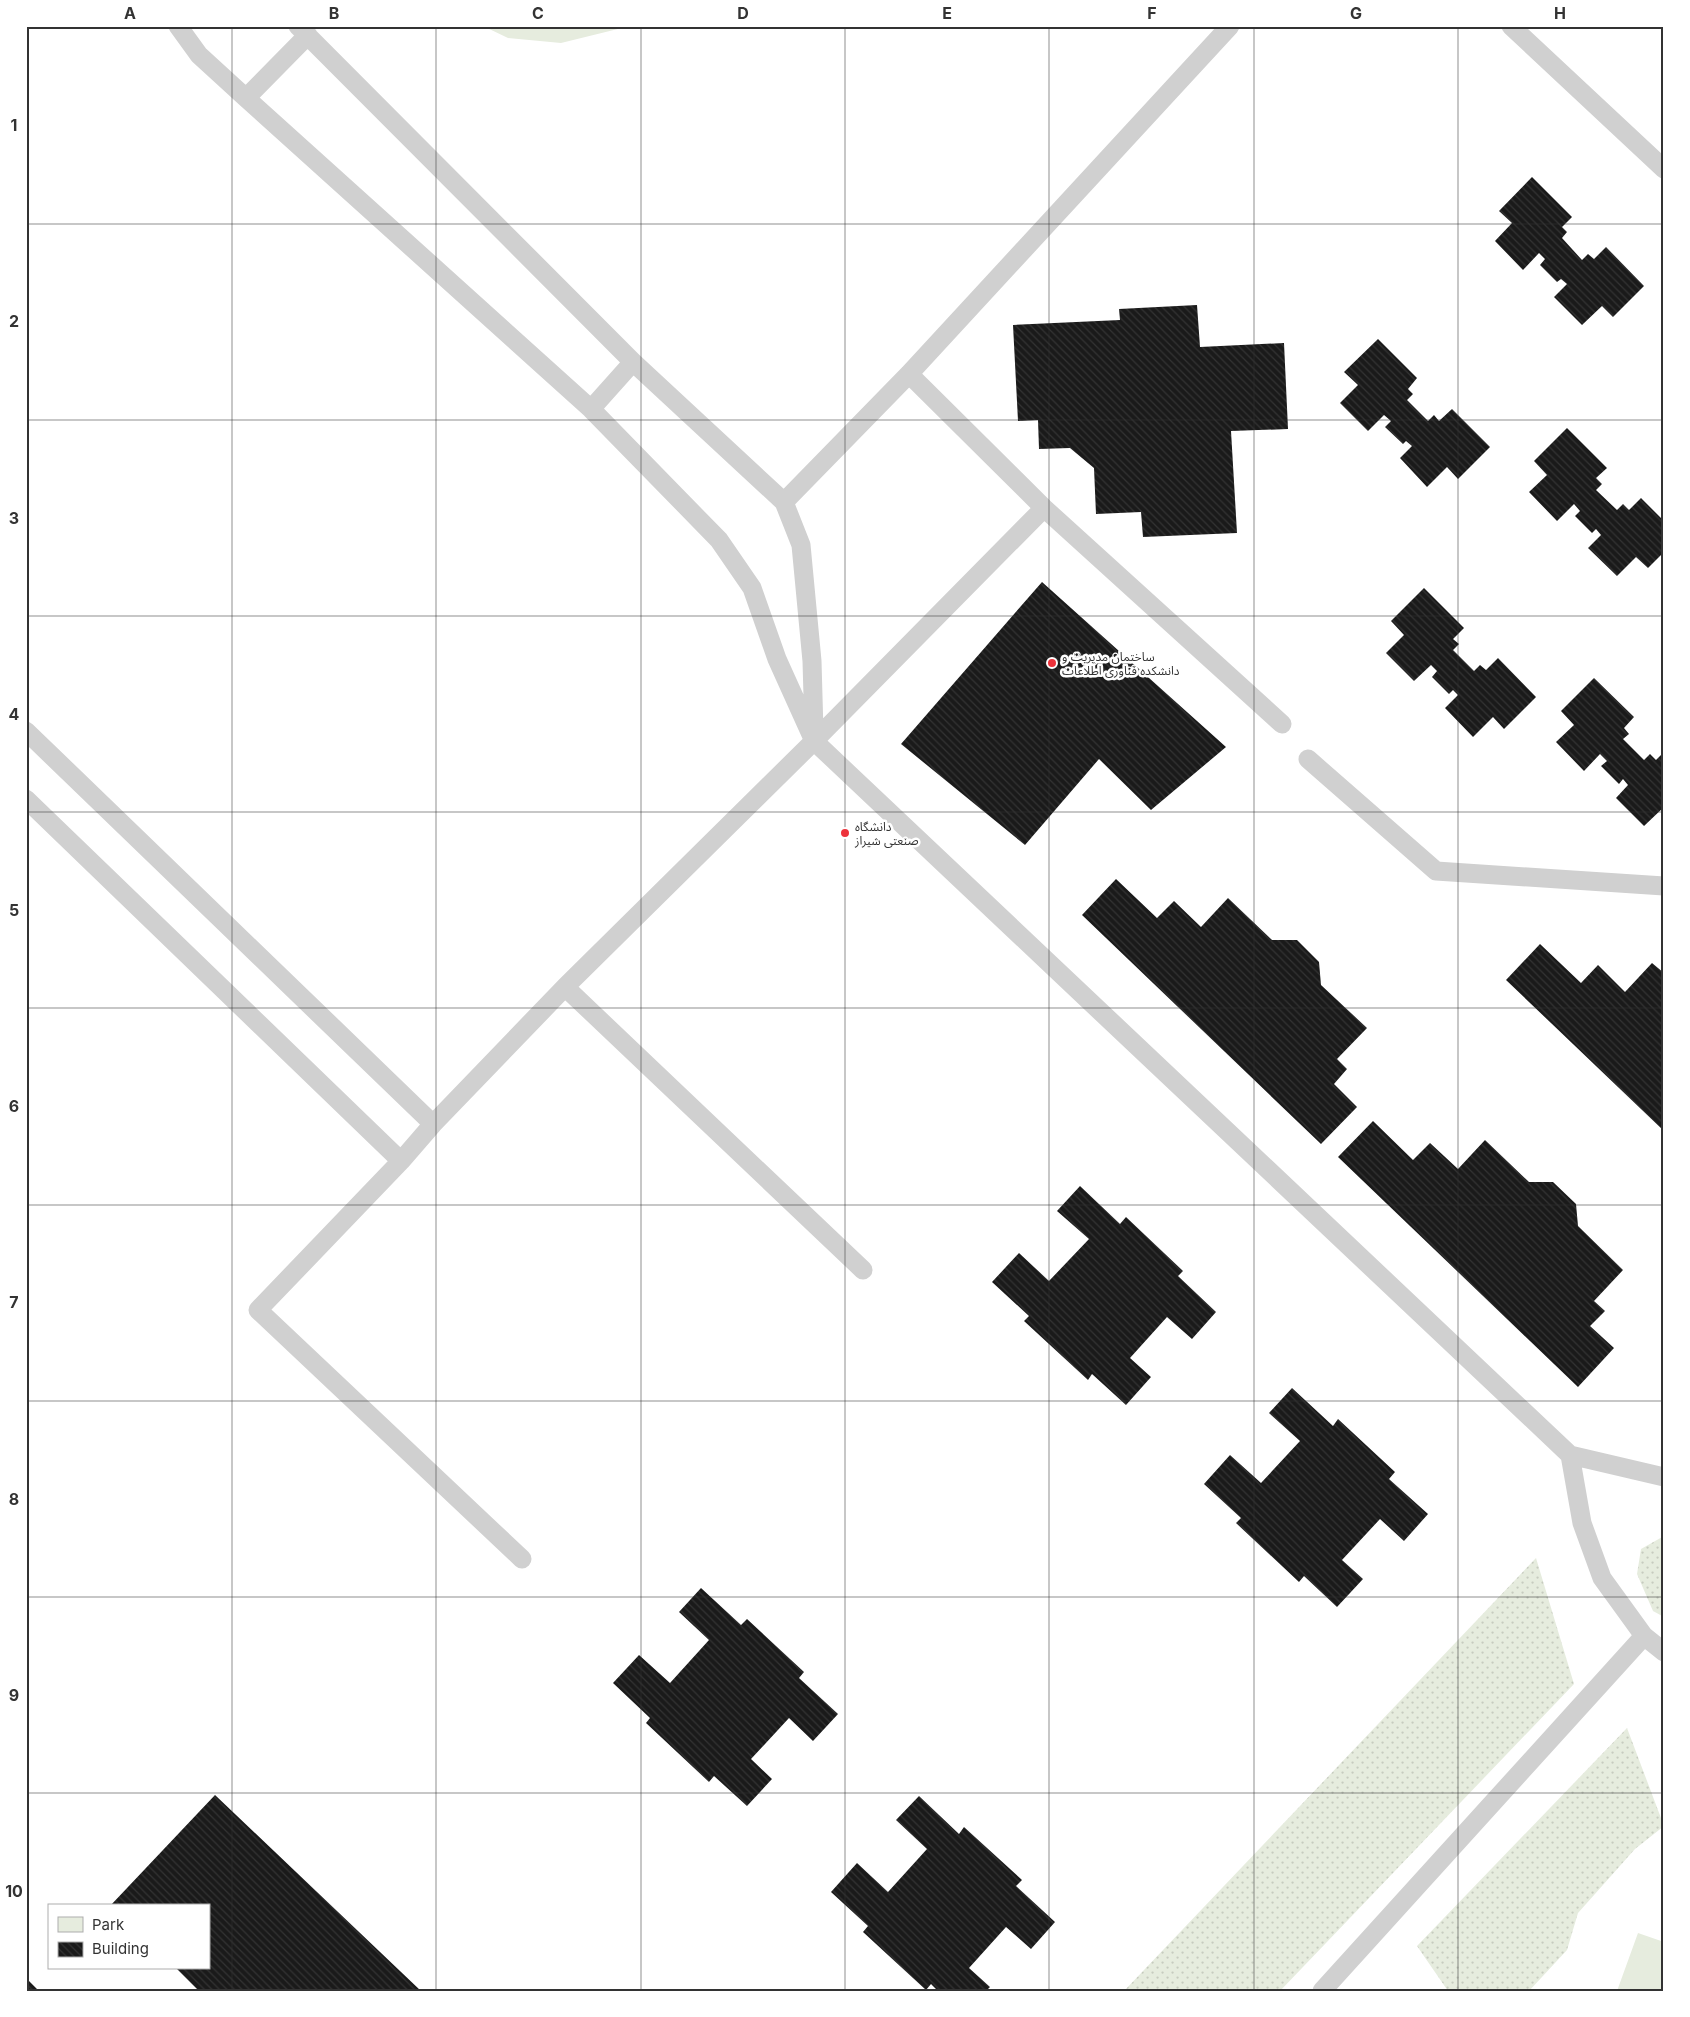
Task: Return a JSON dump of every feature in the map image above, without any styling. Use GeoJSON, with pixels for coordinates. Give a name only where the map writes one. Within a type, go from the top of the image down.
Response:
{"type":"FeatureCollection","features":[{"type":"Feature","properties":{"kind":"lane"},"geometry":{"type":"LineString","coordinates":[[178,26],[199,55],[591,409],[719,540],[752,588],[777,659],[814,741],[1570,1455],[1664,1477]]}},
{"type":"Feature","properties":{"kind":"lane"},"geometry":{"type":"LineString","coordinates":[[784,502],[909,374],[1230,26]]}},
{"type":"Feature","properties":{"kind":"lane"},"geometry":{"type":"LineString","coordinates":[[1511,26],[1664,169]]}},
{"type":"Feature","properties":{"kind":"lane"},"geometry":{"type":"LineString","coordinates":[[246,98],[303,31],[633,362],[784,502],[801,545],[812,661],[814,741]]}},
{"type":"Feature","properties":{"kind":"lane"},"geometry":{"type":"LineString","coordinates":[[591,409],[633,362]]}},
{"type":"Feature","properties":{"kind":"lane"},"geometry":{"type":"LineString","coordinates":[[909,374],[1044,508],[1282,724]]}},
{"type":"Feature","properties":{"kind":"lane"},"geometry":{"type":"LineString","coordinates":[[522,1559],[258,1310],[565,987],[814,741],[1044,508]]}},
{"type":"Feature","properties":{"kind":"lane"},"geometry":{"type":"LineString","coordinates":[[26,731],[434,1124]]}},
{"type":"Feature","properties":{"kind":"lane"},"geometry":{"type":"LineString","coordinates":[[1308,759],[1436,871],[1664,886]]}},
{"type":"Feature","properties":{"kind":"lane"},"geometry":{"type":"LineString","coordinates":[[26,799],[401,1161]]}},
{"type":"Feature","properties":{"kind":"lane"},"geometry":{"type":"LineString","coordinates":[[565,987],[864,1270]]}},
{"type":"Feature","properties":{"kind":"lane"},"geometry":{"type":"LineString","coordinates":[[1570,1455],[1582,1523],[1602,1578],[1644,1636],[1664,1652]]}},
{"type":"Feature","properties":{"kind":"lane"},"geometry":{"type":"LineString","coordinates":[[1322,1991],[1644,1636]]}},
{"type":"Feature","properties":{"kind":"green space"},"geometry":{"type":"Polygon","coordinates":[[[483,26],[630,26],[561,43],[508,38],[483,26]]]}},
{"type":"Feature","properties":{"kind":"green space"},"geometry":{"type":"Polygon","coordinates":[[[1664,1536],[1664,1617],[1653,1611],[1637,1574],[1641,1549],[1664,1536]]]}},
{"type":"Feature","properties":{"kind":"green space"},"geometry":{"type":"Polygon","coordinates":[[[1536,1558],[1574,1684],[1280,1991],[1124,1991],[1536,1558]]]}},
{"type":"Feature","properties":{"kind":"green space"},"geometry":{"type":"Polygon","coordinates":[[[1627,1728],[1664,1826],[1635,1849],[1578,1913],[1567,1950],[1529,1991],[1448,1991],[1417,1946],[1627,1728]]]}},
{"type":"Feature","properties":{"kind":"green space"},"geometry":{"type":"Polygon","coordinates":[[[1638,1933],[1664,1942],[1664,1991],[1617,1991],[1638,1933]]]}},
{"type":"Feature","properties":{"kind":"building"},"geometry":{"type":"Polygon","coordinates":[[[1532,177],[1572,217],[1562,227],[1567,232],[1562,238],[1582,260],[1588,254],[1594,259],[1606,247],[1644,286],[1613,317],[1602,306],[1582,325],[1554,297],[1567,284],[1561,279],[1557,282],[1540,265],[1545,259],[1539,253],[1523,270],[1495,241],[1512,223],[1499,211],[1532,177]]]}},
{"type":"Feature","properties":{"kind":"building"},"geometry":{"type":"Polygon","coordinates":[[[1197,305],[1200,347],[1284,343],[1288,429],[1231,431],[1237,533],[1143,537],[1141,512],[1096,514],[1094,468],[1070,448],[1039,449],[1038,420],[1018,421],[1013,325],[1120,320],[1119,309],[1197,305]]]}},
{"type":"Feature","properties":{"kind":"building"},"geometry":{"type":"Polygon","coordinates":[[[1378,339],[1417,378],[1408,389],[1413,394],[1407,400],[1428,421],[1434,415],[1439,421],[1452,409],[1490,447],[1458,479],[1447,467],[1427,487],[1400,458],[1412,446],[1406,441],[1403,444],[1385,427],[1391,421],[1384,415],[1368,431],[1340,403],[1358,385],[1344,372],[1378,339]]]}},
{"type":"Feature","properties":{"kind":"building"},"geometry":{"type":"Polygon","coordinates":[[[1567,428],[1607,468],[1596,478],[1602,484],[1596,490],[1617,510],[1623,504],[1629,510],[1641,498],[1664,521],[1664,552],[1648,568],[1636,557],[1617,576],[1588,548],[1601,535],[1596,529],[1592,533],[1575,516],[1580,511],[1574,504],[1557,521],[1529,492],[1547,475],[1534,461],[1567,428]]]}},
{"type":"Feature","properties":{"kind":"building","name":"ساختمان مدیریت و دانشکده فناوری اطلاعات"},"geometry":{"type":"Polygon","coordinates":[[[1042,582],[1226,747],[1151,810],[1099,759],[1025,845],[901,744],[1042,582]]]}},
{"type":"Feature","properties":{"kind":"building"},"geometry":{"type":"Polygon","coordinates":[[[1424,588],[1464,628],[1453,639],[1459,644],[1453,650],[1474,671],[1480,665],[1486,670],[1498,658],[1536,697],[1504,729],[1493,717],[1473,737],[1445,708],[1458,695],[1453,690],[1449,694],[1432,677],[1437,671],[1431,665],[1414,681],[1386,653],[1404,635],[1391,621],[1424,588]]]}},
{"type":"Feature","properties":{"kind":"building"},"geometry":{"type":"Polygon","coordinates":[[[1594,678],[1634,717],[1624,728],[1629,734],[1623,739],[1644,760],[1650,754],[1656,760],[1664,752],[1664,807],[1644,826],[1616,798],[1628,785],[1623,779],[1619,784],[1601,766],[1607,761],[1600,754],[1584,771],[1556,742],[1574,725],[1561,711],[1594,678]]]}},
{"type":"Feature","properties":{"kind":"building"},"geometry":{"type":"Polygon","coordinates":[[[1116,879],[1157,918],[1174,901],[1201,927],[1228,898],[1272,940],[1297,940],[1319,962],[1321,985],[1367,1028],[1337,1059],[1347,1069],[1334,1084],[1357,1107],[1321,1144],[1082,915],[1116,879]]]}},
{"type":"Feature","properties":{"kind":"building"},"geometry":{"type":"Polygon","coordinates":[[[1540,944],[1581,983],[1598,965],[1625,992],[1652,963],[1664,973],[1664,1131],[1506,980],[1540,944]]]}},
{"type":"Feature","properties":{"kind":"building"},"geometry":{"type":"Polygon","coordinates":[[[1373,1121],[1413,1160],[1430,1143],[1458,1169],[1485,1140],[1529,1182],[1553,1182],[1576,1204],[1578,1226],[1623,1270],[1594,1301],[1605,1311],[1590,1326],[1614,1348],[1578,1387],[1338,1157],[1373,1121]]]}},
{"type":"Feature","properties":{"kind":"building"},"geometry":{"type":"Polygon","coordinates":[[[1080,1186],[1120,1224],[1126,1217],[1183,1271],[1178,1276],[1216,1312],[1192,1339],[1167,1317],[1130,1358],[1151,1377],[1126,1405],[1092,1374],[1088,1380],[1024,1321],[1029,1316],[992,1282],[1019,1253],[1049,1281],[1089,1239],[1057,1211],[1080,1186]]]}},
{"type":"Feature","properties":{"kind":"building"},"geometry":{"type":"Polygon","coordinates":[[[1292,1388],[1333,1426],[1338,1419],[1395,1472],[1389,1479],[1428,1514],[1404,1541],[1380,1519],[1342,1560],[1363,1579],[1337,1607],[1304,1576],[1299,1582],[1236,1523],[1241,1518],[1204,1484],[1230,1455],[1261,1483],[1300,1441],[1269,1413],[1292,1388]]]}},
{"type":"Feature","properties":{"kind":"building"},"geometry":{"type":"Polygon","coordinates":[[[701,1588],[741,1625],[747,1619],[804,1672],[799,1678],[838,1714],[813,1741],[789,1718],[751,1759],[772,1779],[747,1806],[714,1776],[709,1782],[646,1723],[650,1718],[613,1683],[639,1655],[670,1683],[709,1640],[679,1612],[701,1588]]]}},
{"type":"Feature","properties":{"kind":"building"},"geometry":{"type":"Polygon","coordinates":[[[215,1795],[421,1991],[199,1991],[178,1970],[210,1970],[210,1904],[112,1904],[215,1795]]]}},
{"type":"Feature","properties":{"kind":"building"},"geometry":{"type":"Polygon","coordinates":[[[919,1796],[959,1834],[964,1827],[1022,1880],[1016,1886],[1055,1922],[1031,1949],[1006,1927],[969,1968],[990,1987],[986,1991],[938,1991],[931,1984],[926,1990],[863,1932],[868,1926],[831,1892],[857,1863],[888,1892],[927,1849],[896,1820],[919,1796]]]}},
{"type":"Feature","properties":{"kind":"building"},"geometry":{"type":"Polygon","coordinates":[[[29,1981],[39,1991],[26,1991],[26,1984],[29,1981]]]}},
{"type":"Feature","properties":{"kind":"place","name":"ساختمان مدیریت و دانشکده فناوری اطلاعات"},"geometry":{"type":"Point","coordinates":[1052,663]}},
{"type":"Feature","properties":{"kind":"place","name":"دانشگاه صنعتی شیراز"},"geometry":{"type":"Point","coordinates":[845,833]}}]}
